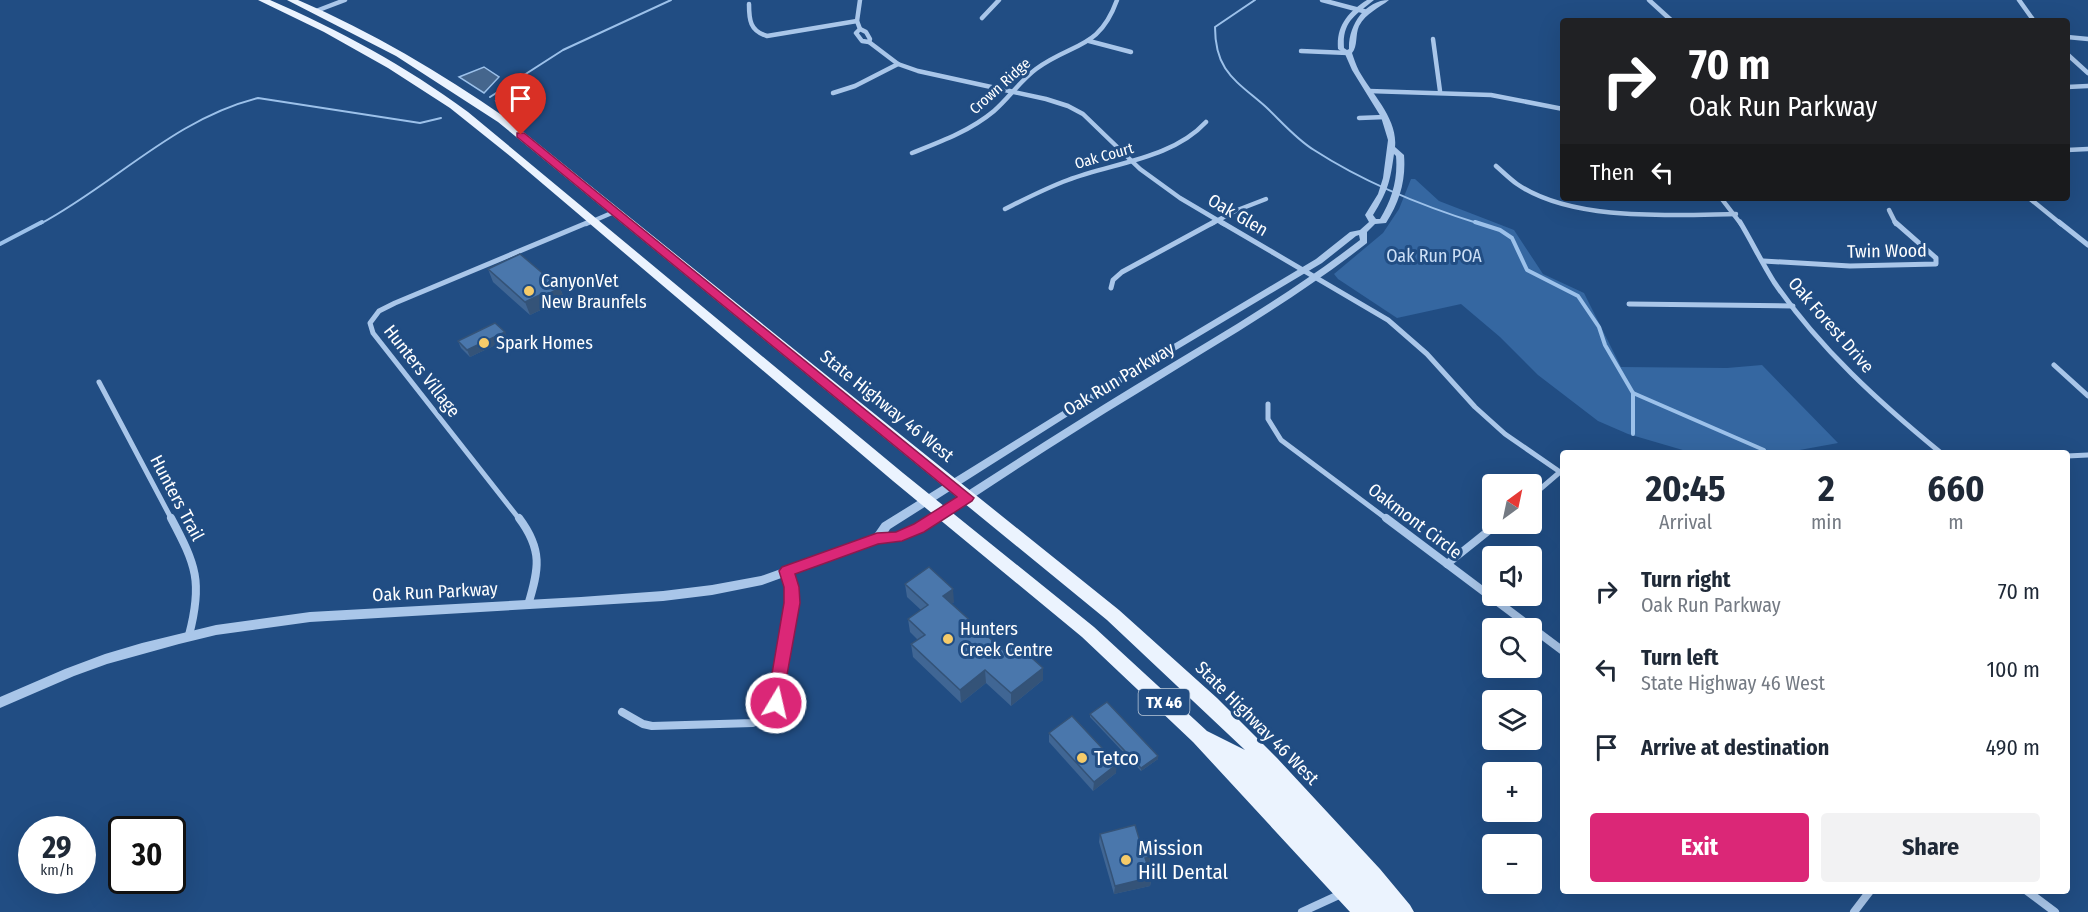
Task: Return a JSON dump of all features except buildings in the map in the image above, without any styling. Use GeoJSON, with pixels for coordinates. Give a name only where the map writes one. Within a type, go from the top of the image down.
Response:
{"type":"FeatureCollection","features":[{"type":"Feature","properties":{"kind":"main road","name":"State Highway 46 West"},"geometry":{"type":"LineString","coordinates":[[291,0],[385,45],[452,85],[502,120],[1113,615],[1168,664],[1273,767],[1403,912]]}},
{"type":"Feature","properties":{"kind":"main road"},"geometry":{"type":"LineString","coordinates":[[264,1],[302,11],[316,11]]}},
{"type":"Feature","properties":{"kind":"main road","name":"TX 46"},"geometry":{"type":"LineString","coordinates":[[264,1],[348,41],[433,92],[514,154],[1088,632],[1200,736],[1364,912]]}},
{"type":"Feature","properties":{"kind":"main road"},"geometry":{"type":"LineString","coordinates":[[1200,736],[1241,758],[1341,866],[1356,873],[1372,876]]}},
{"type":"Feature","properties":{"kind":"main road"},"geometry":{"type":"LineString","coordinates":[[1347,892],[1360,887],[1370,892],[1386,912]]}},
{"type":"Feature","properties":{"kind":"street"},"geometry":{"type":"LineString","coordinates":[[316,11],[345,0]]}},
{"type":"Feature","properties":{"kind":"street"},"geometry":{"type":"LineString","coordinates":[[749,4],[748,17],[751,25],[769,38],[831,24],[856,21],[860,0]]}},
{"type":"Feature","properties":{"kind":"street"},"geometry":{"type":"LineString","coordinates":[[982,18],[999,0]]}},
{"type":"Feature","properties":{"kind":"street","name":"Crown Ridge"},"geometry":{"type":"LineString","coordinates":[[912,153],[966,130],[983,120],[1036,69],[1089,42],[1109,22],[1117,0]]}},
{"type":"Feature","properties":{"kind":"street"},"geometry":{"type":"LineString","coordinates":[[1322,0],[1367,12]]}},
{"type":"Feature","properties":{"kind":"street","name":"Oak Run Parkway"},"geometry":{"type":"LineString","coordinates":[[1371,0],[1356,9],[1347,19],[1341,33],[1341,49],[1348,53],[1355,70],[1385,117],[1390,132],[1392,149],[1389,153],[1387,178],[1369,215],[1373,222]]}},
{"type":"Feature","properties":{"kind":"street"},"geometry":{"type":"LineString","coordinates":[[1301,51],[1348,53],[1352,49],[1353,29],[1367,12],[1386,0]]}},
{"type":"Feature","properties":{"kind":"street"},"geometry":{"type":"LineString","coordinates":[[1649,0],[1669,18]]}},
{"type":"Feature","properties":{"kind":"street"},"geometry":{"type":"LineString","coordinates":[[2019,0],[2032,18]]}},
{"type":"Feature","properties":{"kind":"street","name":"Oak Glen"},"geometry":{"type":"LineString","coordinates":[[856,21],[860,29],[856,33],[862,41],[868,42],[898,64],[931,75],[1052,100],[1076,110],[1096,126],[1131,161],[1166,189],[1304,269],[1407,334],[1475,407],[1505,434],[1560,472]]}},
{"type":"Feature","properties":{"kind":"street"},"geometry":{"type":"LineString","coordinates":[[2070,37],[2088,39]]}},
{"type":"Feature","properties":{"kind":"street"},"geometry":{"type":"LineString","coordinates":[[1433,39],[1440,91]]}},
{"type":"Feature","properties":{"kind":"street"},"geometry":{"type":"LineString","coordinates":[[1089,42],[1131,52]]}},
{"type":"Feature","properties":{"kind":"street"},"geometry":{"type":"LineString","coordinates":[[2070,57],[2088,73]]}},
{"type":"Feature","properties":{"kind":"street"},"geometry":{"type":"LineString","coordinates":[[834,93],[850,88],[898,64]]}},
{"type":"Feature","properties":{"kind":"street"},"geometry":{"type":"LineString","coordinates":[[2070,87],[2088,86]]}},
{"type":"Feature","properties":{"kind":"street"},"geometry":{"type":"LineString","coordinates":[[1369,91],[1440,91],[1513,97],[1560,108]]}},
{"type":"Feature","properties":{"kind":"street"},"geometry":{"type":"LineString","coordinates":[[1359,118],[1385,117]]}},
{"type":"Feature","properties":{"kind":"street","name":"Oak Court"},"geometry":{"type":"LineString","coordinates":[[1005,209],[1065,180],[1148,156],[1203,128],[1206,122]]}},
{"type":"Feature","properties":{"kind":"street","name":"Oak Run Parkway"},"geometry":{"type":"LineString","coordinates":[[0,703],[87,667],[189,635],[291,619],[528,605],[704,591],[762,580],[877,539],[897,537],[919,528],[952,486],[1103,390],[1331,253],[1353,234],[1364,232],[1373,222],[1383,221],[1391,208],[1401,181],[1400,154],[1392,149]]}},
{"type":"Feature","properties":{"kind":"street"},"geometry":{"type":"LineString","coordinates":[[2070,150],[2088,149]]}},
{"type":"Feature","properties":{"kind":"street"},"geometry":{"type":"LineString","coordinates":[[1496,166],[1509,179],[1539,195],[1560,201]]}},
{"type":"Feature","properties":{"kind":"street"},"geometry":{"type":"LineString","coordinates":[[1111,288],[1113,280],[1122,272],[1217,220],[1266,199]]}},
{"type":"Feature","properties":{"kind":"street"},"geometry":{"type":"LineString","coordinates":[[1562,201],[1599,211],[1648,216],[1736,214]]}},
{"type":"Feature","properties":{"kind":"street","name":"Oak Forest Drive"},"geometry":{"type":"LineString","coordinates":[[1725,201],[1736,214],[1763,261],[1793,306],[1853,375],[1891,412],[1937,450]]}},
{"type":"Feature","properties":{"kind":"street"},"geometry":{"type":"LineString","coordinates":[[2034,201],[2088,245]]}},
{"type":"Feature","properties":{"kind":"street","name":"Twin Wood"},"geometry":{"type":"LineString","coordinates":[[1763,261],[1850,266],[1936,264],[1936,258],[1897,225],[1890,217],[1889,210]]}},
{"type":"Feature","properties":{"kind":"street","name":"Hunters Village"},"geometry":{"type":"LineString","coordinates":[[528,605],[538,568],[537,551],[531,534],[373,333],[370,323],[373,317],[386,307],[614,212]]}},
{"type":"Feature","properties":{"kind":"street","name":"Oak Run Parkway"},"geometry":{"type":"LineString","coordinates":[[877,539],[886,526],[937,506],[967,498],[1084,421],[1215,341],[1347,256],[1364,241],[1364,232]]}},
{"type":"Feature","properties":{"kind":"street"},"geometry":{"type":"LineString","coordinates":[[1629,304],[1793,306]]}},
{"type":"Feature","properties":{"kind":"street"},"geometry":{"type":"LineString","coordinates":[[2054,364],[2088,396]]}},
{"type":"Feature","properties":{"kind":"street","name":"Hunters Trail"},"geometry":{"type":"LineString","coordinates":[[99,382],[192,557],[197,591],[195,613],[189,635]]}},
{"type":"Feature","properties":{"kind":"street","name":"Oakmont Circle"},"geometry":{"type":"LineString","coordinates":[[1268,404],[1265,414],[1267,420],[1281,440],[1560,649]]}},
{"type":"Feature","properties":{"kind":"street"},"geometry":{"type":"LineString","coordinates":[[2070,456],[2088,455]]}},
{"type":"Feature","properties":{"kind":"street"},"geometry":{"type":"LineString","coordinates":[[1542,488],[1560,475]]}},
{"type":"Feature","properties":{"kind":"street"},"geometry":{"type":"LineString","coordinates":[[1447,564],[1484,534]]}},
{"type":"Feature","properties":{"kind":"street"},"geometry":{"type":"LineString","coordinates":[[622,712],[643,724],[652,726],[753,723],[768,716],[776,703],[792,603],[792,587],[787,571]]}},
{"type":"Feature","properties":{"kind":"street"},"geometry":{"type":"LineString","coordinates":[[1302,912],[1347,892]]}},
{"type":"Feature","properties":{"kind":"street"},"geometry":{"type":"LineString","coordinates":[[1854,912],[1868,894]]}},
{"type":"Feature","properties":{"kind":"street"},"geometry":{"type":"LineString","coordinates":[[2031,894],[2055,912]]}},
{"type":"Feature","properties":{"kind":"green space","name":"Oak Run POA"},"geometry":{"type":"Polygon","coordinates":[[[1411,179],[1415,179],[1439,201],[1514,230],[1543,274],[1584,293],[1621,367],[1727,368],[1762,365],[1838,443],[1800,450],[1683,450],[1628,434],[1598,421],[1538,375],[1500,337],[1461,304],[1397,318],[1338,279],[1334,274],[1383,233],[1399,209],[1411,179]]]}},
{"type":"Feature","properties":{"kind":"shaded area"},"geometry":{"type":"Polygon","coordinates":[[[484,67],[499,77],[484,93],[459,77],[484,67]]]}},
{"type":"Feature","properties":{"kind":"shaded area"},"geometry":{"type":"Polygon","coordinates":[[[516,94],[533,106],[522,121],[496,101],[516,94]]]}},
{"type":"Feature","properties":{"kind":"waterway"},"geometry":{"type":"LineString","coordinates":[[490,97],[563,50],[671,0]]}},
{"type":"Feature","properties":{"kind":"waterway"},"geometry":{"type":"LineString","coordinates":[[1255,0],[1215,27],[1216,42],[1223,65],[1236,81],[1301,141],[1333,162],[1394,193],[1480,224]]}},
{"type":"Feature","properties":{"kind":"waterway"},"geometry":{"type":"LineString","coordinates":[[40,224],[199,121],[258,98],[420,123],[441,118]]}},
{"type":"Feature","properties":{"kind":"waterway"},"geometry":{"type":"LineString","coordinates":[[0,244],[42,222]]}},
{"type":"Feature","properties":{"kind":"waterway"},"geometry":{"type":"LineString","coordinates":[[1475,222],[1500,230],[1512,238],[1527,270],[1578,296],[1599,327],[1605,345],[1633,393]]}},
{"type":"Feature","properties":{"kind":"waterway"},"geometry":{"type":"LineString","coordinates":[[1633,393],[1764,450]]}},
{"type":"Feature","properties":{"kind":"waterway"},"geometry":{"type":"LineString","coordinates":[[1633,393],[1633,434]]}},
{"type":"Feature","properties":{"kind":"place","name":"CanyonVet New Braunfels"},"geometry":{"type":"Point","coordinates":[529,291]}},
{"type":"Feature","properties":{"kind":"place","name":"Spark Homes"},"geometry":{"type":"Point","coordinates":[484,343]}},
{"type":"Feature","properties":{"kind":"place","name":"Hunters Creek Centre"},"geometry":{"type":"Point","coordinates":[948,639]}},
{"type":"Feature","properties":{"kind":"place","name":"Tetco"},"geometry":{"type":"Point","coordinates":[1082,758]}},
{"type":"Feature","properties":{"kind":"place","name":"Mission Hill Dental"},"geometry":{"type":"Point","coordinates":[1126,860]}},
{"type":"Feature","properties":{"kind":"route"},"geometry":{"type":"LineString","coordinates":[[521,135],[967,498],[919,528],[897,537],[877,539],[787,571],[793,595],[776,703]]}}]}
